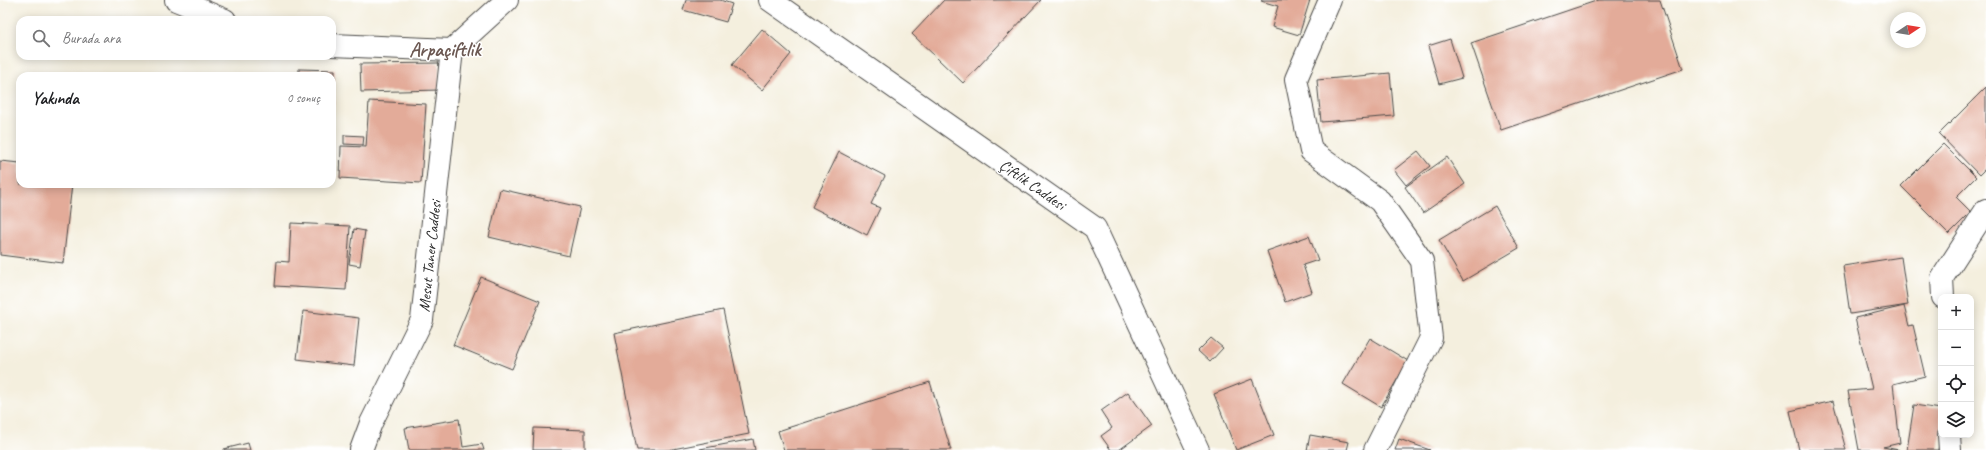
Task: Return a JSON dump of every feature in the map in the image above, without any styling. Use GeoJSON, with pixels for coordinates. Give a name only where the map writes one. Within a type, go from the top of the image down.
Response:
{"type":"FeatureCollection","features":[{"type":"Feature","properties":{"kind":"street"},"geometry":{"type":"LineString","coordinates":[[176,0],[215,16]]}},
{"type":"Feature","properties":{"kind":"street"},"geometry":{"type":"LineString","coordinates":[[336,44],[452,50],[507,0]]}},
{"type":"Feature","properties":{"kind":"street","name":"Çiftlik Caddesi"},"geometry":{"type":"LineString","coordinates":[[770,0],[1095,228],[1198,450]]}},
{"type":"Feature","properties":{"kind":"street"},"geometry":{"type":"LineString","coordinates":[[1330,0],[1296,79],[1311,151],[1380,201],[1422,261],[1431,338],[1375,450]]}},
{"type":"Feature","properties":{"kind":"street","name":"Mesut Taner Caddesi"},"geometry":{"type":"LineString","coordinates":[[361,450],[370,423],[422,320],[452,50]]}},
{"type":"Feature","properties":{"kind":"street"},"geometry":{"type":"LineString","coordinates":[[1943,294],[1942,278],[1986,210]]}},
{"type":"Feature","properties":{"kind":"street"},"geometry":{"type":"LineString","coordinates":[[1949,438],[1950,450]]}},
{"type":"Feature","properties":{"kind":"building"},"geometry":{"type":"Polygon","coordinates":[[[686,0],[720,0],[732,4],[726,22],[683,10],[686,0]]]}},
{"type":"Feature","properties":{"kind":"building"},"geometry":{"type":"Polygon","coordinates":[[[944,0],[1041,0],[963,83],[912,34],[944,0]]]}},
{"type":"Feature","properties":{"kind":"building"},"geometry":{"type":"Polygon","coordinates":[[[1310,0],[1299,35],[1272,27],[1278,6],[1261,1],[1310,0]]]}},
{"type":"Feature","properties":{"kind":"building"},"geometry":{"type":"Polygon","coordinates":[[[1599,0],[1660,0],[1683,69],[1501,130],[1471,43],[1599,0]]]}},
{"type":"Feature","properties":{"kind":"building"},"geometry":{"type":"Polygon","coordinates":[[[762,29],[791,54],[762,90],[732,65],[762,29]]]}},
{"type":"Feature","properties":{"kind":"building"},"geometry":{"type":"Polygon","coordinates":[[[1450,39],[1462,78],[1439,84],[1428,46],[1450,39]]]}},
{"type":"Feature","properties":{"kind":"building"},"geometry":{"type":"Polygon","coordinates":[[[439,63],[439,90],[361,92],[360,64],[439,63]]]}},
{"type":"Feature","properties":{"kind":"building"},"geometry":{"type":"Polygon","coordinates":[[[299,69],[335,70],[335,72],[299,72],[299,69]]]}},
{"type":"Feature","properties":{"kind":"building"},"geometry":{"type":"Polygon","coordinates":[[[1390,73],[1394,116],[1321,122],[1317,80],[1390,73]]]}},
{"type":"Feature","properties":{"kind":"building"},"geometry":{"type":"Polygon","coordinates":[[[1986,87],[1986,168],[1979,175],[1939,134],[1986,87]]]}},
{"type":"Feature","properties":{"kind":"building"},"geometry":{"type":"Polygon","coordinates":[[[369,101],[426,104],[421,183],[340,178],[341,146],[366,147],[369,101]]]}},
{"type":"Feature","properties":{"kind":"building"},"geometry":{"type":"Polygon","coordinates":[[[344,135],[364,136],[363,145],[344,144],[344,135]]]}},
{"type":"Feature","properties":{"kind":"building"},"geometry":{"type":"Polygon","coordinates":[[[1943,144],[1976,177],[1956,197],[1971,212],[1949,234],[1901,186],[1943,144]]]}},
{"type":"Feature","properties":{"kind":"building"},"geometry":{"type":"Polygon","coordinates":[[[1418,151],[1430,166],[1406,185],[1394,170],[1418,151]]]}},
{"type":"Feature","properties":{"kind":"building"},"geometry":{"type":"Polygon","coordinates":[[[839,152],[885,176],[871,204],[880,208],[867,235],[812,207],[839,152]]]}},
{"type":"Feature","properties":{"kind":"building"},"geometry":{"type":"Polygon","coordinates":[[[1447,157],[1465,184],[1423,213],[1405,187],[1447,157]]]}},
{"type":"Feature","properties":{"kind":"building"},"geometry":{"type":"Polygon","coordinates":[[[0,161],[16,163],[16,188],[72,188],[63,263],[0,255],[0,161]]]}},
{"type":"Feature","properties":{"kind":"building"},"geometry":{"type":"Polygon","coordinates":[[[500,189],[580,207],[569,256],[489,237],[500,189]]]}},
{"type":"Feature","properties":{"kind":"building"},"geometry":{"type":"Polygon","coordinates":[[[1495,206],[1519,248],[1463,281],[1439,240],[1495,206]]]}},
{"type":"Feature","properties":{"kind":"building"},"geometry":{"type":"Polygon","coordinates":[[[291,223],[350,226],[346,290],[275,286],[277,261],[289,262],[291,223]]]}},
{"type":"Feature","properties":{"kind":"building"},"geometry":{"type":"Polygon","coordinates":[[[354,229],[365,231],[360,266],[349,264],[354,229]]]}},
{"type":"Feature","properties":{"kind":"building"},"geometry":{"type":"Polygon","coordinates":[[[1309,236],[1318,260],[1303,265],[1312,292],[1285,302],[1267,251],[1309,236]]]}},
{"type":"Feature","properties":{"kind":"building"},"geometry":{"type":"Polygon","coordinates":[[[1901,257],[1908,305],[1850,314],[1843,266],[1901,257]]]}},
{"type":"Feature","properties":{"kind":"building"},"geometry":{"type":"Polygon","coordinates":[[[481,277],[540,301],[512,369],[453,345],[481,277]]]}},
{"type":"Feature","properties":{"kind":"building"},"geometry":{"type":"Polygon","coordinates":[[[1904,306],[1909,326],[1913,325],[1925,376],[1893,384],[1900,443],[1883,447],[1899,450],[1859,450],[1848,391],[1872,389],[1855,318],[1904,306]]]}},
{"type":"Feature","properties":{"kind":"building"},"geometry":{"type":"Polygon","coordinates":[[[723,310],[749,434],[668,450],[637,450],[614,333],[723,310]]]}},
{"type":"Feature","properties":{"kind":"building"},"geometry":{"type":"Polygon","coordinates":[[[303,311],[359,318],[354,366],[297,359],[303,311]]]}},
{"type":"Feature","properties":{"kind":"building"},"geometry":{"type":"Polygon","coordinates":[[[1211,338],[1223,348],[1210,362],[1198,351],[1211,338]]]}},
{"type":"Feature","properties":{"kind":"building"},"geometry":{"type":"Polygon","coordinates":[[[1370,338],[1408,361],[1381,407],[1343,384],[1370,338]]]}},
{"type":"Feature","properties":{"kind":"building"},"geometry":{"type":"Polygon","coordinates":[[[1252,379],[1274,435],[1236,450],[1214,394],[1252,379]]]}},
{"type":"Feature","properties":{"kind":"building"},"geometry":{"type":"Polygon","coordinates":[[[930,382],[951,450],[784,450],[778,431],[930,382]]]}},
{"type":"Feature","properties":{"kind":"building"},"geometry":{"type":"Polygon","coordinates":[[[1128,392],[1152,426],[1119,450],[1111,450],[1101,436],[1112,428],[1101,411],[1128,392]]]}},
{"type":"Feature","properties":{"kind":"building"},"geometry":{"type":"Polygon","coordinates":[[[1833,401],[1846,450],[1799,450],[1790,411],[1833,401]]]}},
{"type":"Feature","properties":{"kind":"building"},"geometry":{"type":"Polygon","coordinates":[[[1914,405],[1938,409],[1938,438],[1940,438],[1938,450],[1907,450],[1914,405]]]}},
{"type":"Feature","properties":{"kind":"building"},"geometry":{"type":"Polygon","coordinates":[[[459,419],[463,447],[482,444],[484,450],[409,450],[405,428],[459,419]]]}},
{"type":"Feature","properties":{"kind":"building"},"geometry":{"type":"Polygon","coordinates":[[[534,428],[585,430],[585,450],[533,450],[534,428]]]}},
{"type":"Feature","properties":{"kind":"building"},"geometry":{"type":"Polygon","coordinates":[[[1310,435],[1349,442],[1347,450],[1307,450],[1310,435]]]}},
{"type":"Feature","properties":{"kind":"building"},"geometry":{"type":"Polygon","coordinates":[[[753,439],[755,450],[700,450],[700,449],[753,439]]]}},
{"type":"Feature","properties":{"kind":"building"},"geometry":{"type":"Polygon","coordinates":[[[1399,439],[1430,450],[1395,450],[1399,439]]]}},
{"type":"Feature","properties":{"kind":"building"},"geometry":{"type":"Polygon","coordinates":[[[248,443],[250,450],[224,450],[224,449],[248,443]]]}},
{"type":"Feature","properties":{"kind":"district","name":"Arpaçiftlik"},"geometry":{"type":"Point","coordinates":[445,49]}}]}
